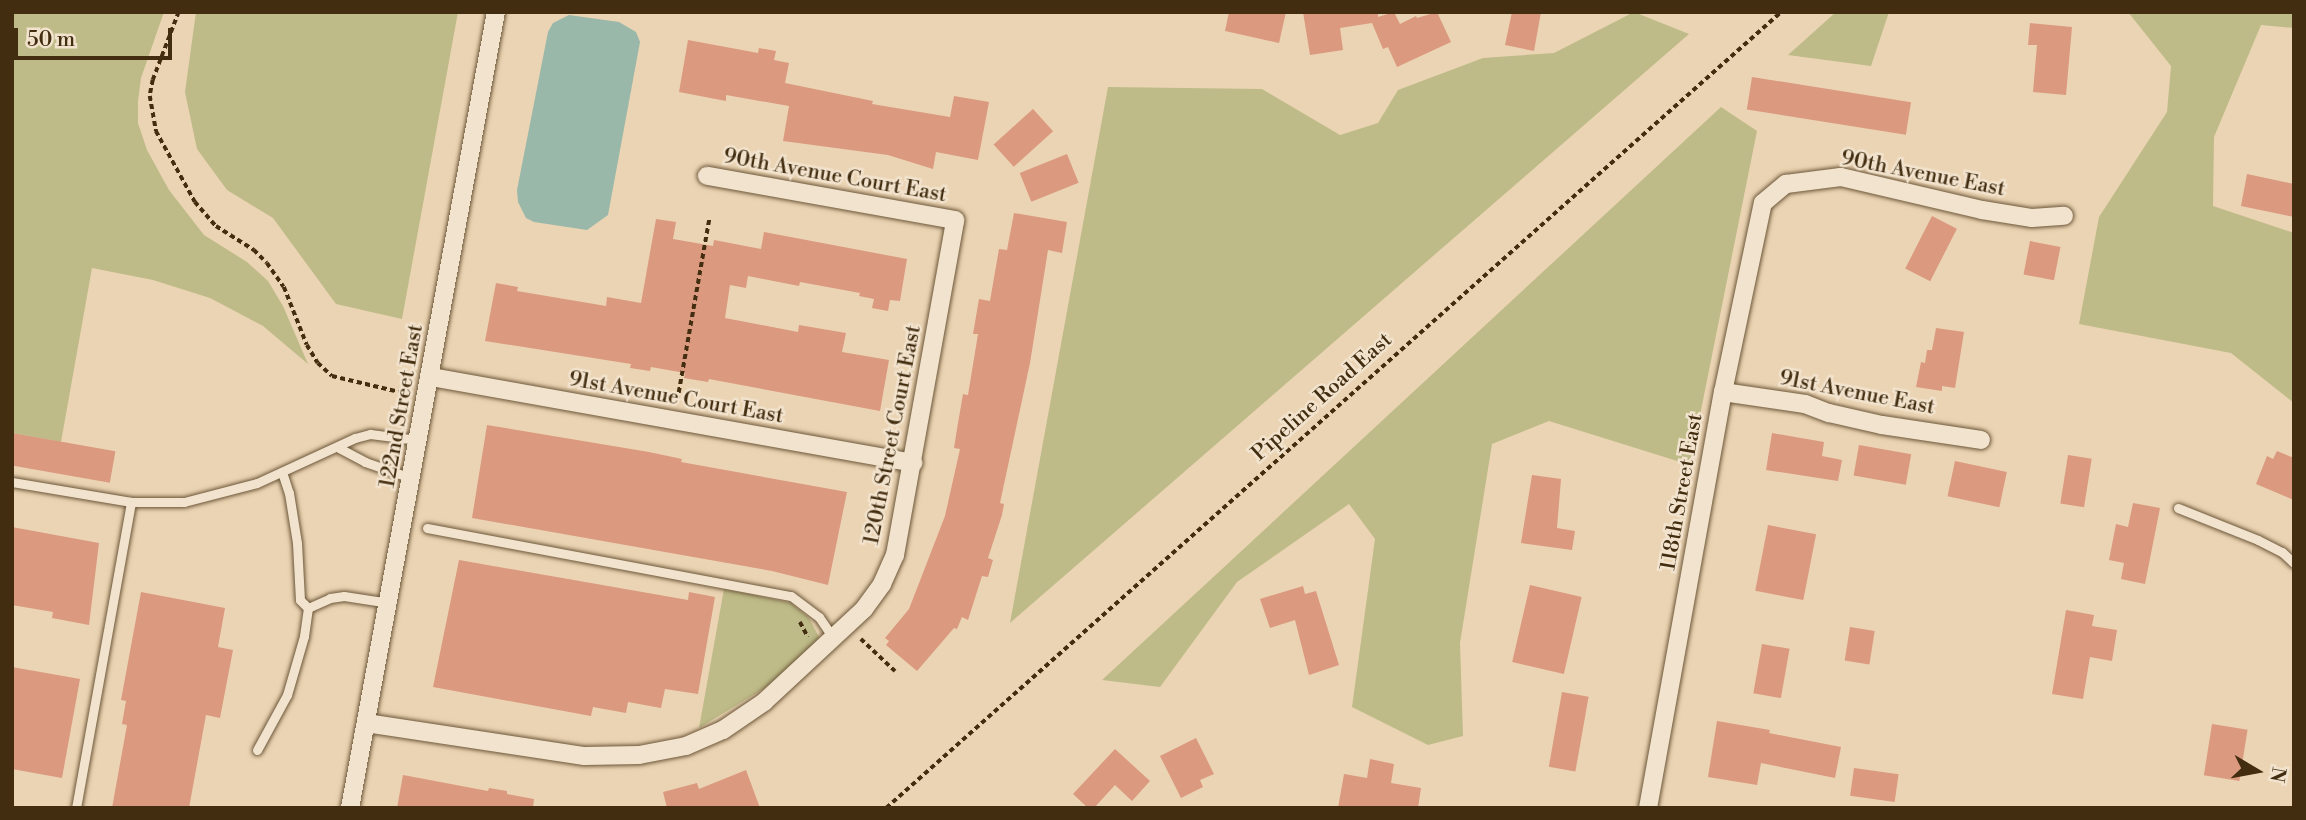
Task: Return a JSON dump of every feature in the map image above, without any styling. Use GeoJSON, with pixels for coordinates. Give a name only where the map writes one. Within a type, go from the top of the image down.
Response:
{"type":"FeatureCollection","features":[{"type":"Feature","properties":{"kind":"street","name":"122nd Street East"},"geometry":{"type":"LineString","coordinates":[[350,808],[420,440],[496,12]]}},
{"type":"Feature","properties":{"kind":"street","name":"90th Avenue Court East"},"geometry":{"type":"LineString","coordinates":[[707,176],[955,220]]}},
{"type":"Feature","properties":{"kind":"street","name":"90th Avenue East"},"geometry":{"type":"LineString","coordinates":[[1777,191],[1802,180],[1841,177],[1982,210],[2032,218],[2064,216]]}},
{"type":"Feature","properties":{"kind":"street","name":"118th Street East"},"geometry":{"type":"LineString","coordinates":[[1648,808],[1723,392],[1757,223],[1763,203],[1777,191]]}},
{"type":"Feature","properties":{"kind":"street","name":"120th Street Court East"},"geometry":{"type":"LineString","coordinates":[[366,723],[585,757],[639,755],[686,746],[723,730],[764,702],[834,639],[870,600],[895,555],[914,463],[955,220]]}},
{"type":"Feature","properties":{"kind":"street","name":"91st Avenue Court East"},"geometry":{"type":"LineString","coordinates":[[431,377],[914,463]]}},
{"type":"Feature","properties":{"kind":"street","name":"91st Avenue East"},"geometry":{"type":"LineString","coordinates":[[1723,392],[1805,404],[1829,414],[1882,425],[1981,440]]}},
{"type":"Feature","properties":{"kind":"lane"},"geometry":{"type":"LineString","coordinates":[[12,482],[131,502],[160,504],[237,491],[319,453],[339,448],[355,438],[370,434],[420,440]]}},
{"type":"Feature","properties":{"kind":"lane"},"geometry":{"type":"LineString","coordinates":[[339,448],[365,462],[413,478]]}},
{"type":"Feature","properties":{"kind":"lane"},"geometry":{"type":"LineString","coordinates":[[282,472],[289,493],[297,543],[300,600],[308,608]]}},
{"type":"Feature","properties":{"kind":"lane"},"geometry":{"type":"LineString","coordinates":[[76,808],[131,502]]}},
{"type":"Feature","properties":{"kind":"lane"},"geometry":{"type":"LineString","coordinates":[[2178,508],[2258,540],[2282,552],[2294,563]]}},
{"type":"Feature","properties":{"kind":"lane"},"geometry":{"type":"LineString","coordinates":[[427,528],[791,596],[819,617],[834,639]]}},
{"type":"Feature","properties":{"kind":"lane"},"geometry":{"type":"LineString","coordinates":[[308,608],[330,598],[344,596],[389,603]]}},
{"type":"Feature","properties":{"kind":"lane"},"geometry":{"type":"LineString","coordinates":[[257,750],[287,695],[299,656],[308,608]]}},
{"type":"Feature","properties":{"kind":"path"},"geometry":{"type":"LineString","coordinates":[[179,12],[153,80],[150,96],[156,131],[195,202],[216,226],[254,250],[267,263],[284,287],[307,345],[318,363],[332,376],[413,395]]}},
{"type":"Feature","properties":{"kind":"path","name":"Pipeline Road East"},"geometry":{"type":"LineString","coordinates":[[887,808],[1780,12]]}},
{"type":"Feature","properties":{"kind":"path"},"geometry":{"type":"LineString","coordinates":[[677,401],[709,220]]}},
{"type":"Feature","properties":{"kind":"path"},"geometry":{"type":"LineString","coordinates":[[793,615],[809,639]]}},
{"type":"Feature","properties":{"kind":"path"},"geometry":{"type":"LineString","coordinates":[[859,637],[895,671]]}},
{"type":"Feature","properties":{"kind":"shaded area"},"geometry":{"type":"Polygon","coordinates":[[[12,12],[164,12],[141,78],[138,101],[138,123],[147,150],[169,190],[204,235],[247,262],[268,281],[283,306],[308,364],[263,326],[210,298],[153,280],[92,268],[61,442],[12,433],[12,12]]]}},
{"type":"Feature","properties":{"kind":"shaded area"},"geometry":{"type":"Polygon","coordinates":[[[196,12],[458,12],[402,319],[336,304],[273,218],[227,190],[197,149],[185,92],[196,12]]]}},
{"type":"Feature","properties":{"kind":"shaded area"},"geometry":{"type":"Polygon","coordinates":[[[1634,12],[1689,34],[1010,623],[1108,87],[1262,89],[1340,135],[1378,123],[1398,90],[1483,58],[1554,53],[1634,12]]]}},
{"type":"Feature","properties":{"kind":"shaded area"},"geometry":{"type":"Polygon","coordinates":[[[1836,12],[1889,12],[1871,66],[1788,55],[1836,12]]]}},
{"type":"Feature","properties":{"kind":"shaded area"},"geometry":{"type":"Polygon","coordinates":[[[2128,12],[2294,12],[2294,28],[2261,25],[2214,137],[2213,206],[2294,233],[2294,403],[2231,353],[2079,324],[2099,217],[2167,112],[2171,66],[2128,12]]]}},
{"type":"Feature","properties":{"kind":"shaded area"},"geometry":{"type":"Polygon","coordinates":[[[569,15],[619,22],[636,32],[640,42],[608,215],[587,230],[534,222],[526,218],[518,202],[517,190],[548,32],[553,23],[569,15]]]}},
{"type":"Feature","properties":{"kind":"shaded area"},"geometry":{"type":"Polygon","coordinates":[[[1721,107],[1757,131],[1690,465],[1549,421],[1492,444],[1460,643],[1463,736],[1428,745],[1352,707],[1375,539],[1349,504],[1237,582],[1160,687],[1102,680],[1721,107]]]}},
{"type":"Feature","properties":{"kind":"shaded area"},"geometry":{"type":"Polygon","coordinates":[[[724,589],[791,603],[809,618],[820,639],[765,688],[699,728],[724,589]]]}},
{"type":"Feature","properties":{"kind":"building"},"geometry":{"type":"Polygon","coordinates":[[[1229,12],[1286,12],[1279,43],[1225,31],[1229,12]]]}},
{"type":"Feature","properties":{"kind":"building"},"geometry":{"type":"Polygon","coordinates":[[[1303,12],[1378,12],[1378,17],[1394,12],[1400,24],[1416,16],[1417,18],[1437,12],[1451,42],[1397,67],[1388,47],[1383,49],[1372,23],[1340,28],[1343,50],[1310,55],[1303,12]]]}},
{"type":"Feature","properties":{"kind":"building"},"geometry":{"type":"Polygon","coordinates":[[[1512,12],[1541,12],[1534,51],[1505,45],[1512,12]]]}},
{"type":"Feature","properties":{"kind":"building"},"geometry":{"type":"Polygon","coordinates":[[[2030,23],[2072,27],[2066,95],[2033,92],[2037,45],[2028,45],[2030,23]]]}},
{"type":"Feature","properties":{"kind":"building"},"geometry":{"type":"Polygon","coordinates":[[[688,40],[758,53],[759,48],[776,51],[774,60],[789,63],[785,83],[873,101],[872,104],[950,117],[954,96],[989,102],[978,160],[936,152],[933,169],[888,155],[783,141],[789,106],[726,95],[726,101],[679,92],[688,40]]]}},
{"type":"Feature","properties":{"kind":"building"},"geometry":{"type":"Polygon","coordinates":[[[1752,77],[1911,102],[1906,135],[1747,110],[1752,77]]]}},
{"type":"Feature","properties":{"kind":"building"},"geometry":{"type":"Polygon","coordinates":[[[1033,109],[1053,131],[1014,167],[994,144],[1033,109]]]}},
{"type":"Feature","properties":{"kind":"building"},"geometry":{"type":"Polygon","coordinates":[[[1067,154],[1079,183],[1031,202],[1020,173],[1067,154]]]}},
{"type":"Feature","properties":{"kind":"building"},"geometry":{"type":"Polygon","coordinates":[[[2247,174],[2294,184],[2294,217],[2241,206],[2247,174]]]}},
{"type":"Feature","properties":{"kind":"building"},"geometry":{"type":"Polygon","coordinates":[[[1014,213],[1067,222],[1062,253],[1048,250],[1030,363],[1000,503],[1004,504],[1002,515],[988,558],[993,560],[988,577],[982,576],[968,620],[962,617],[957,629],[954,628],[917,671],[886,645],[889,641],[885,638],[909,609],[945,516],[960,449],[954,448],[963,394],[968,395],[978,334],[973,334],[979,299],[990,301],[999,249],[1007,250],[1014,213]]]}},
{"type":"Feature","properties":{"kind":"building"},"geometry":{"type":"Polygon","coordinates":[[[1932,216],[1957,229],[1930,281],[1905,269],[1932,216]]]}},
{"type":"Feature","properties":{"kind":"building"},"geometry":{"type":"Polygon","coordinates":[[[656,219],[676,222],[673,239],[713,246],[714,240],[761,249],[764,232],[907,259],[900,301],[890,300],[888,311],[872,308],[874,299],[859,296],[860,293],[800,282],[799,286],[748,276],[746,288],[730,285],[725,318],[798,332],[799,325],[846,333],[842,352],[889,360],[880,411],[709,379],[708,382],[684,378],[685,373],[651,367],[650,371],[630,368],[631,364],[485,341],[496,283],[518,287],[517,291],[606,306],[607,297],[641,303],[656,219]]]}},
{"type":"Feature","properties":{"kind":"building"},"geometry":{"type":"Polygon","coordinates":[[[2030,241],[2060,247],[2054,280],[2024,274],[2030,241]]]}},
{"type":"Feature","properties":{"kind":"building"},"geometry":{"type":"Polygon","coordinates":[[[1936,328],[1964,332],[1955,388],[1942,386],[1942,391],[1916,387],[1921,362],[1925,363],[1927,350],[1932,350],[1936,328]]]}},
{"type":"Feature","properties":{"kind":"building"},"geometry":{"type":"Polygon","coordinates":[[[487,425],[649,452],[682,459],[681,462],[847,492],[828,585],[772,571],[472,518],[487,425]]]}},
{"type":"Feature","properties":{"kind":"building"},"geometry":{"type":"Polygon","coordinates":[[[12,433],[115,451],[110,483],[12,465],[12,433]]]}},
{"type":"Feature","properties":{"kind":"building"},"geometry":{"type":"Polygon","coordinates":[[[1772,433],[1824,442],[1822,456],[1842,460],[1838,481],[1766,470],[1772,433]]]}},
{"type":"Feature","properties":{"kind":"building"},"geometry":{"type":"Polygon","coordinates":[[[1859,445],[1911,454],[1906,485],[1854,476],[1859,445]]]}},
{"type":"Feature","properties":{"kind":"building"},"geometry":{"type":"Polygon","coordinates":[[[2277,451],[2294,458],[2294,500],[2256,484],[2267,456],[2273,459],[2277,451]]]}},
{"type":"Feature","properties":{"kind":"building"},"geometry":{"type":"Polygon","coordinates":[[[2068,455],[2092,459],[2084,507],[2060,503],[2068,455]]]}},
{"type":"Feature","properties":{"kind":"building"},"geometry":{"type":"Polygon","coordinates":[[[1955,461],[2007,472],[1999,507],[1948,496],[1955,461]]]}},
{"type":"Feature","properties":{"kind":"building"},"geometry":{"type":"Polygon","coordinates":[[[1532,475],[1561,479],[1557,528],[1575,531],[1572,550],[1521,543],[1532,475]]]}},
{"type":"Feature","properties":{"kind":"building"},"geometry":{"type":"Polygon","coordinates":[[[2133,503],[2160,508],[2145,584],[2121,579],[2124,563],[2109,560],[2116,524],[2128,527],[2133,503]]]}},
{"type":"Feature","properties":{"kind":"building"},"geometry":{"type":"Polygon","coordinates":[[[1768,525],[1816,534],[1803,600],[1755,591],[1768,525]]]}},
{"type":"Feature","properties":{"kind":"building"},"geometry":{"type":"Polygon","coordinates":[[[12,527],[99,543],[89,625],[52,618],[53,612],[12,605],[12,527]]]}},
{"type":"Feature","properties":{"kind":"building"},"geometry":{"type":"Polygon","coordinates":[[[459,560],[688,600],[689,592],[715,597],[698,694],[665,689],[661,708],[628,702],[626,713],[593,707],[591,716],[433,687],[459,560]]]}},
{"type":"Feature","properties":{"kind":"building"},"geometry":{"type":"Polygon","coordinates":[[[1530,585],[1582,597],[1564,674],[1512,662],[1530,585]]]}},
{"type":"Feature","properties":{"kind":"building"},"geometry":{"type":"Polygon","coordinates":[[[1303,586],[1305,594],[1316,591],[1339,665],[1309,675],[1295,620],[1270,628],[1260,599],[1303,586]]]}},
{"type":"Feature","properties":{"kind":"building"},"geometry":{"type":"Polygon","coordinates":[[[141,592],[225,608],[218,647],[233,650],[220,718],[206,715],[189,808],[112,808],[127,725],[122,724],[126,701],[121,700],[141,592]]]}},
{"type":"Feature","properties":{"kind":"building"},"geometry":{"type":"Polygon","coordinates":[[[2066,610],[2094,615],[2092,626],[2117,630],[2112,661],[2090,657],[2083,699],[2052,694],[2066,610]]]}},
{"type":"Feature","properties":{"kind":"building"},"geometry":{"type":"Polygon","coordinates":[[[1850,627],[1875,631],[1869,664],[1845,661],[1850,627]]]}},
{"type":"Feature","properties":{"kind":"building"},"geometry":{"type":"Polygon","coordinates":[[[1762,644],[1790,649],[1781,698],[1753,693],[1762,644]]]}},
{"type":"Feature","properties":{"kind":"building"},"geometry":{"type":"Polygon","coordinates":[[[12,667],[80,679],[62,778],[12,769],[12,667]]]}},
{"type":"Feature","properties":{"kind":"building"},"geometry":{"type":"Polygon","coordinates":[[[1562,692],[1589,697],[1575,772],[1549,767],[1562,692]]]}},
{"type":"Feature","properties":{"kind":"building"},"geometry":{"type":"Polygon","coordinates":[[[1717,721],[1841,747],[1835,778],[1761,763],[1757,785],[1708,777],[1717,721]]]}},
{"type":"Feature","properties":{"kind":"building"},"geometry":{"type":"Polygon","coordinates":[[[2212,724],[2248,730],[2239,781],[2204,775],[2212,724]]]}},
{"type":"Feature","properties":{"kind":"building"},"geometry":{"type":"Polygon","coordinates":[[[1196,738],[1214,774],[1200,780],[1203,787],[1181,798],[1160,756],[1196,738]]]}},
{"type":"Feature","properties":{"kind":"building"},"geometry":{"type":"Polygon","coordinates":[[[1115,749],[1150,781],[1132,801],[1115,785],[1094,808],[1088,808],[1073,794],[1115,749]]]}},
{"type":"Feature","properties":{"kind":"building"},"geometry":{"type":"Polygon","coordinates":[[[1370,759],[1394,764],[1391,783],[1421,788],[1418,808],[1338,808],[1344,774],[1367,778],[1370,759]]]}},
{"type":"Feature","properties":{"kind":"building"},"geometry":{"type":"Polygon","coordinates":[[[1854,768],[1899,774],[1895,802],[1850,796],[1854,768]]]}},
{"type":"Feature","properties":{"kind":"building"},"geometry":{"type":"Polygon","coordinates":[[[746,770],[760,808],[667,808],[663,792],[697,783],[699,789],[746,770]]]}},
{"type":"Feature","properties":{"kind":"building"},"geometry":{"type":"Polygon","coordinates":[[[403,775],[488,791],[489,788],[507,791],[507,794],[534,799],[533,808],[397,808],[403,775]]]}}]}
